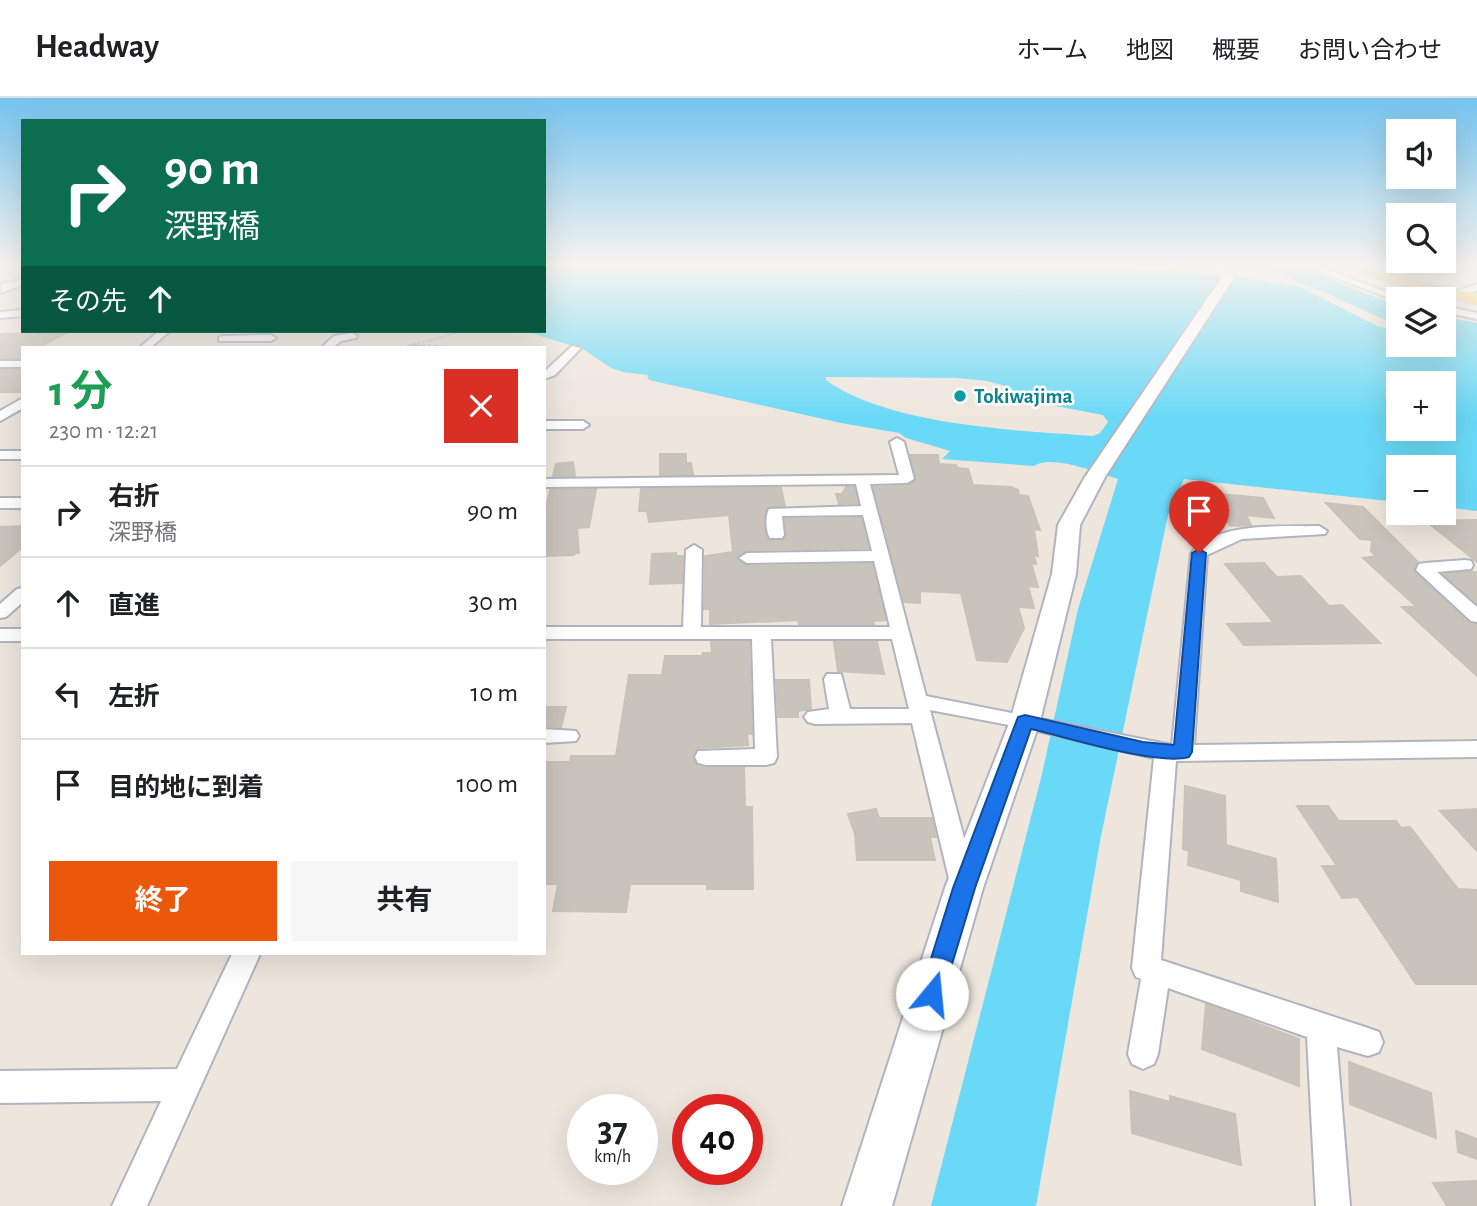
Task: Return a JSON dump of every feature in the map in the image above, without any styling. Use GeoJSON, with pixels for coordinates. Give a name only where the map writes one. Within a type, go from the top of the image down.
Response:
{"type":"FeatureCollection","features":[{"type":"Feature","properties":{"kind":"street"},"geometry":{"type":"LineString","coordinates":[[867,1206],[964,888],[1033,723],[1064,575],[1069,526],[1095,477],[1203,316]]}},
{"type":"Feature","properties":{"kind":"street"},"geometry":{"type":"LineString","coordinates":[[146,346],[163,333]]}},
{"type":"Feature","properties":{"kind":"street"},"geometry":{"type":"LineString","coordinates":[[214,346],[230,333]]}},
{"type":"Feature","properties":{"kind":"street"},"geometry":{"type":"LineString","coordinates":[[328,346],[338,338],[352,336]]}},
{"type":"Feature","properties":{"kind":"street"},"geometry":{"type":"LineString","coordinates":[[223,339],[271,338]]}},
{"type":"Feature","properties":{"kind":"street"},"geometry":{"type":"LineString","coordinates":[[546,375],[576,348]]}},
{"type":"Feature","properties":{"kind":"street"},"geometry":{"type":"LineString","coordinates":[[0,364],[21,364]]}},
{"type":"Feature","properties":{"kind":"street"},"geometry":{"type":"LineString","coordinates":[[0,417],[21,403]]}},
{"type":"Feature","properties":{"kind":"street"},"geometry":{"type":"LineString","coordinates":[[546,425],[583,425]]}},
{"type":"Feature","properties":{"kind":"street"},"geometry":{"type":"LineString","coordinates":[[546,483],[907,480],[897,442]]}},
{"type":"Feature","properties":{"kind":"street"},"geometry":{"type":"LineString","coordinates":[[0,455],[21,455]]}},
{"type":"Feature","properties":{"kind":"street"},"geometry":{"type":"LineString","coordinates":[[862,480],[964,888]]}},
{"type":"Feature","properties":{"kind":"street"},"geometry":{"type":"LineString","coordinates":[[0,503],[21,503]]}},
{"type":"Feature","properties":{"kind":"street"},"geometry":{"type":"LineString","coordinates":[[776,536],[774,512],[869,510]]}},
{"type":"Feature","properties":{"kind":"street"},"geometry":{"type":"LineString","coordinates":[[1319,531],[1228,536],[1211,543],[1199,553],[1164,751],[1146,968],[1368,1042]]}},
{"type":"Feature","properties":{"kind":"street"},"geometry":{"type":"LineString","coordinates":[[692,634],[694,550]]}},
{"type":"Feature","properties":{"kind":"street"},"geometry":{"type":"LineString","coordinates":[[747,558],[881,556]]}},
{"type":"Feature","properties":{"kind":"street"},"geometry":{"type":"LineString","coordinates":[[1465,565],[1424,570],[1477,617]]}},
{"type":"Feature","properties":{"kind":"street"},"geometry":{"type":"LineString","coordinates":[[0,613],[21,595]]}},
{"type":"Feature","properties":{"kind":"street"},"geometry":{"type":"LineString","coordinates":[[546,633],[900,634]]}},
{"type":"Feature","properties":{"kind":"street"},"geometry":{"type":"LineString","coordinates":[[0,635],[21,635]]}},
{"type":"Feature","properties":{"kind":"street"},"geometry":{"type":"LineString","coordinates":[[706,757],[766,757],[761,635]]}},
{"type":"Feature","properties":{"kind":"street"},"geometry":{"type":"LineString","coordinates":[[834,679],[841,716]]}},
{"type":"Feature","properties":{"kind":"street"},"geometry":{"type":"LineString","coordinates":[[815,717],[919,708],[1033,723],[1164,751],[1477,749]]}},
{"type":"Feature","properties":{"kind":"street"},"geometry":{"type":"LineString","coordinates":[[546,736],[568,736]]}},
{"type":"Feature","properties":{"kind":"street"},"geometry":{"type":"LineString","coordinates":[[129,1206],[246,955]]}},
{"type":"Feature","properties":{"kind":"street"},"geometry":{"type":"LineString","coordinates":[[1143,1054],[1156,971]]}},
{"type":"Feature","properties":{"kind":"street"},"geometry":{"type":"LineString","coordinates":[[1321,1028],[1333,1206]]}},
{"type":"Feature","properties":{"kind":"street"},"geometry":{"type":"LineString","coordinates":[[0,1087],[184,1085]]}},
{"type":"Feature","properties":{"kind":"path"},"geometry":{"type":"LineString","coordinates":[[407,346],[456,333]]}},
{"type":"Feature","properties":{"kind":"path"},"geometry":{"type":"LineString","coordinates":[[410,345],[430,346]]}},
{"type":"Feature","properties":{"kind":"water"},"geometry":{"type":"Polygon","coordinates":[[[546,316],[1386,316],[1386,357],[1456,357],[1456,319],[1477,323],[1477,511],[1456,508],[1456,455],[1386,455],[1386,501],[1184,479],[1168,515],[1101,836],[1036,1206],[931,1206],[1042,774],[1078,609],[1118,479],[1063,463],[1042,463],[1034,466],[942,459],[950,451],[906,438],[899,433],[841,423],[649,380],[647,375],[611,368],[583,349],[531,333],[546,333],[546,316]],[[826,377],[826,380],[853,395],[884,407],[954,423],[1093,436],[1100,433],[1108,422],[1103,415],[1035,402],[1009,387],[987,381],[957,378],[826,377]]]}},
{"type":"Feature","properties":{"kind":"pier"},"geometry":{"type":"Polygon","coordinates":[[[1357,316],[1376,316],[1386,320],[1386,328],[1357,316]]]}},
{"type":"Feature","properties":{"kind":"building"},"geometry":{"type":"Polygon","coordinates":[[[66,333],[41,346],[21,346],[21,358],[0,358],[0,334],[66,333]]]}},
{"type":"Feature","properties":{"kind":"building"},"geometry":{"type":"Polygon","coordinates":[[[0,370],[21,370],[21,392],[0,392],[0,370]]]}},
{"type":"Feature","properties":{"kind":"building"},"geometry":{"type":"Polygon","coordinates":[[[660,454],[686,454],[686,463],[691,463],[693,475],[660,475],[660,454]]]}},
{"type":"Feature","properties":{"kind":"building"},"geometry":{"type":"Polygon","coordinates":[[[910,455],[938,455],[939,464],[968,469],[973,485],[1011,487],[1018,490],[1019,495],[1028,496],[1040,530],[1034,529],[1038,556],[1034,555],[1036,564],[1031,563],[1038,587],[1028,586],[1034,608],[1018,607],[1024,628],[1007,662],[977,660],[961,593],[920,591],[920,603],[904,602],[873,487],[907,486],[915,481],[910,455]]]}},
{"type":"Feature","properties":{"kind":"building"},"geometry":{"type":"Polygon","coordinates":[[[573,462],[575,476],[553,476],[556,464],[573,462]]]}},
{"type":"Feature","properties":{"kind":"building"},"geometry":{"type":"Polygon","coordinates":[[[846,487],[854,487],[858,503],[839,504],[836,494],[842,494],[846,487]]]}},
{"type":"Feature","properties":{"kind":"building"},"geometry":{"type":"Polygon","coordinates":[[[781,488],[785,506],[769,506],[764,515],[765,532],[770,541],[784,539],[787,535],[785,519],[861,518],[869,548],[747,550],[737,559],[747,566],[872,564],[886,620],[873,621],[874,624],[799,624],[798,620],[710,624],[710,609],[704,609],[705,556],[733,552],[729,515],[649,522],[647,511],[639,511],[641,489],[781,488]]]}},
{"type":"Feature","properties":{"kind":"building"},"geometry":{"type":"Polygon","coordinates":[[[596,489],[589,527],[577,528],[579,553],[546,556],[546,508],[550,490],[596,489]]]}},
{"type":"Feature","properties":{"kind":"building"},"geometry":{"type":"Polygon","coordinates":[[[1198,492],[1263,498],[1274,518],[1246,515],[1251,525],[1230,526],[1224,513],[1206,511],[1198,492]]]}},
{"type":"Feature","properties":{"kind":"building"},"geometry":{"type":"Polygon","coordinates":[[[1326,503],[1363,507],[1418,562],[1414,572],[1469,623],[1477,624],[1477,676],[1402,607],[1417,607],[1363,558],[1376,556],[1371,551],[1372,540],[1360,539],[1326,503]]]}},
{"type":"Feature","properties":{"kind":"building"},"geometry":{"type":"Polygon","coordinates":[[[1456,520],[1477,520],[1477,562],[1431,525],[1456,525],[1456,520]]]}},
{"type":"Feature","properties":{"kind":"building"},"geometry":{"type":"Polygon","coordinates":[[[21,526],[21,549],[0,566],[0,527],[21,526]]]}},
{"type":"Feature","properties":{"kind":"building"},"geometry":{"type":"Polygon","coordinates":[[[676,553],[676,556],[683,556],[682,583],[650,584],[652,554],[676,553]]]}},
{"type":"Feature","properties":{"kind":"building"},"geometry":{"type":"Polygon","coordinates":[[[1264,563],[1277,577],[1301,576],[1329,606],[1342,605],[1380,643],[1244,645],[1227,624],[1274,623],[1225,564],[1264,563]]]}},
{"type":"Feature","properties":{"kind":"building"},"geometry":{"type":"Polygon","coordinates":[[[1477,572],[1477,604],[1443,574],[1477,572]]]}},
{"type":"Feature","properties":{"kind":"building"},"geometry":{"type":"Polygon","coordinates":[[[711,642],[749,642],[752,734],[747,733],[748,745],[698,748],[693,758],[697,766],[705,768],[744,768],[745,807],[752,807],[753,889],[707,889],[707,884],[630,884],[626,912],[553,911],[558,884],[546,884],[546,762],[570,762],[571,756],[616,756],[629,675],[662,675],[665,656],[702,656],[703,653],[712,653],[711,642]]]}},
{"type":"Feature","properties":{"kind":"building"},"geometry":{"type":"Polygon","coordinates":[[[834,642],[877,642],[884,674],[838,671],[834,642]]]}},
{"type":"Feature","properties":{"kind":"building"},"geometry":{"type":"Polygon","coordinates":[[[776,680],[809,680],[811,709],[798,711],[798,717],[778,717],[776,680]]]}},
{"type":"Feature","properties":{"kind":"building"},"geometry":{"type":"Polygon","coordinates":[[[546,707],[566,707],[561,727],[546,726],[546,707]]]}},
{"type":"Feature","properties":{"kind":"building"},"geometry":{"type":"Polygon","coordinates":[[[1185,786],[1225,796],[1226,845],[1276,859],[1278,902],[1241,891],[1241,880],[1188,865],[1189,851],[1183,849],[1185,786]]]}},
{"type":"Feature","properties":{"kind":"building"},"geometry":{"type":"Polygon","coordinates":[[[1297,806],[1328,806],[1339,821],[1396,821],[1401,828],[1410,827],[1458,889],[1477,890],[1477,984],[1416,984],[1358,897],[1342,898],[1322,866],[1337,866],[1297,806]]]}},
{"type":"Feature","properties":{"kind":"building"},"geometry":{"type":"Polygon","coordinates":[[[876,809],[879,818],[932,818],[936,837],[930,837],[935,860],[857,860],[855,834],[848,814],[876,809]]]}},
{"type":"Feature","properties":{"kind":"building"},"geometry":{"type":"Polygon","coordinates":[[[1477,809],[1477,851],[1440,811],[1477,809]]]}},
{"type":"Feature","properties":{"kind":"building"},"geometry":{"type":"Polygon","coordinates":[[[1206,1004],[1299,1039],[1299,1086],[1202,1049],[1206,1004]]]}},
{"type":"Feature","properties":{"kind":"building"},"geometry":{"type":"Polygon","coordinates":[[[1349,1062],[1431,1093],[1436,1138],[1350,1104],[1349,1062]]]}},
{"type":"Feature","properties":{"kind":"building"},"geometry":{"type":"Polygon","coordinates":[[[1130,1091],[1170,1102],[1170,1096],[1235,1114],[1241,1165],[1132,1133],[1130,1091]]]}},
{"type":"Feature","properties":{"kind":"building"},"geometry":{"type":"Polygon","coordinates":[[[1456,1131],[1477,1139],[1477,1159],[1458,1152],[1456,1131]]]}},
{"type":"Feature","properties":{"kind":"building"},"geometry":{"type":"Polygon","coordinates":[[[1477,1181],[1477,1206],[1447,1206],[1433,1183],[1477,1181]]]}},
{"type":"Feature","properties":{"kind":"place","name":"Tokiwajima"},"geometry":{"type":"Point","coordinates":[960,396]}},
{"type":"Feature","properties":{"kind":"route"},"geometry":{"type":"LineString","coordinates":[[932,994],[964,888],[1025,721],[1143,749],[1166,753],[1182,752],[1199,553]]}}]}
